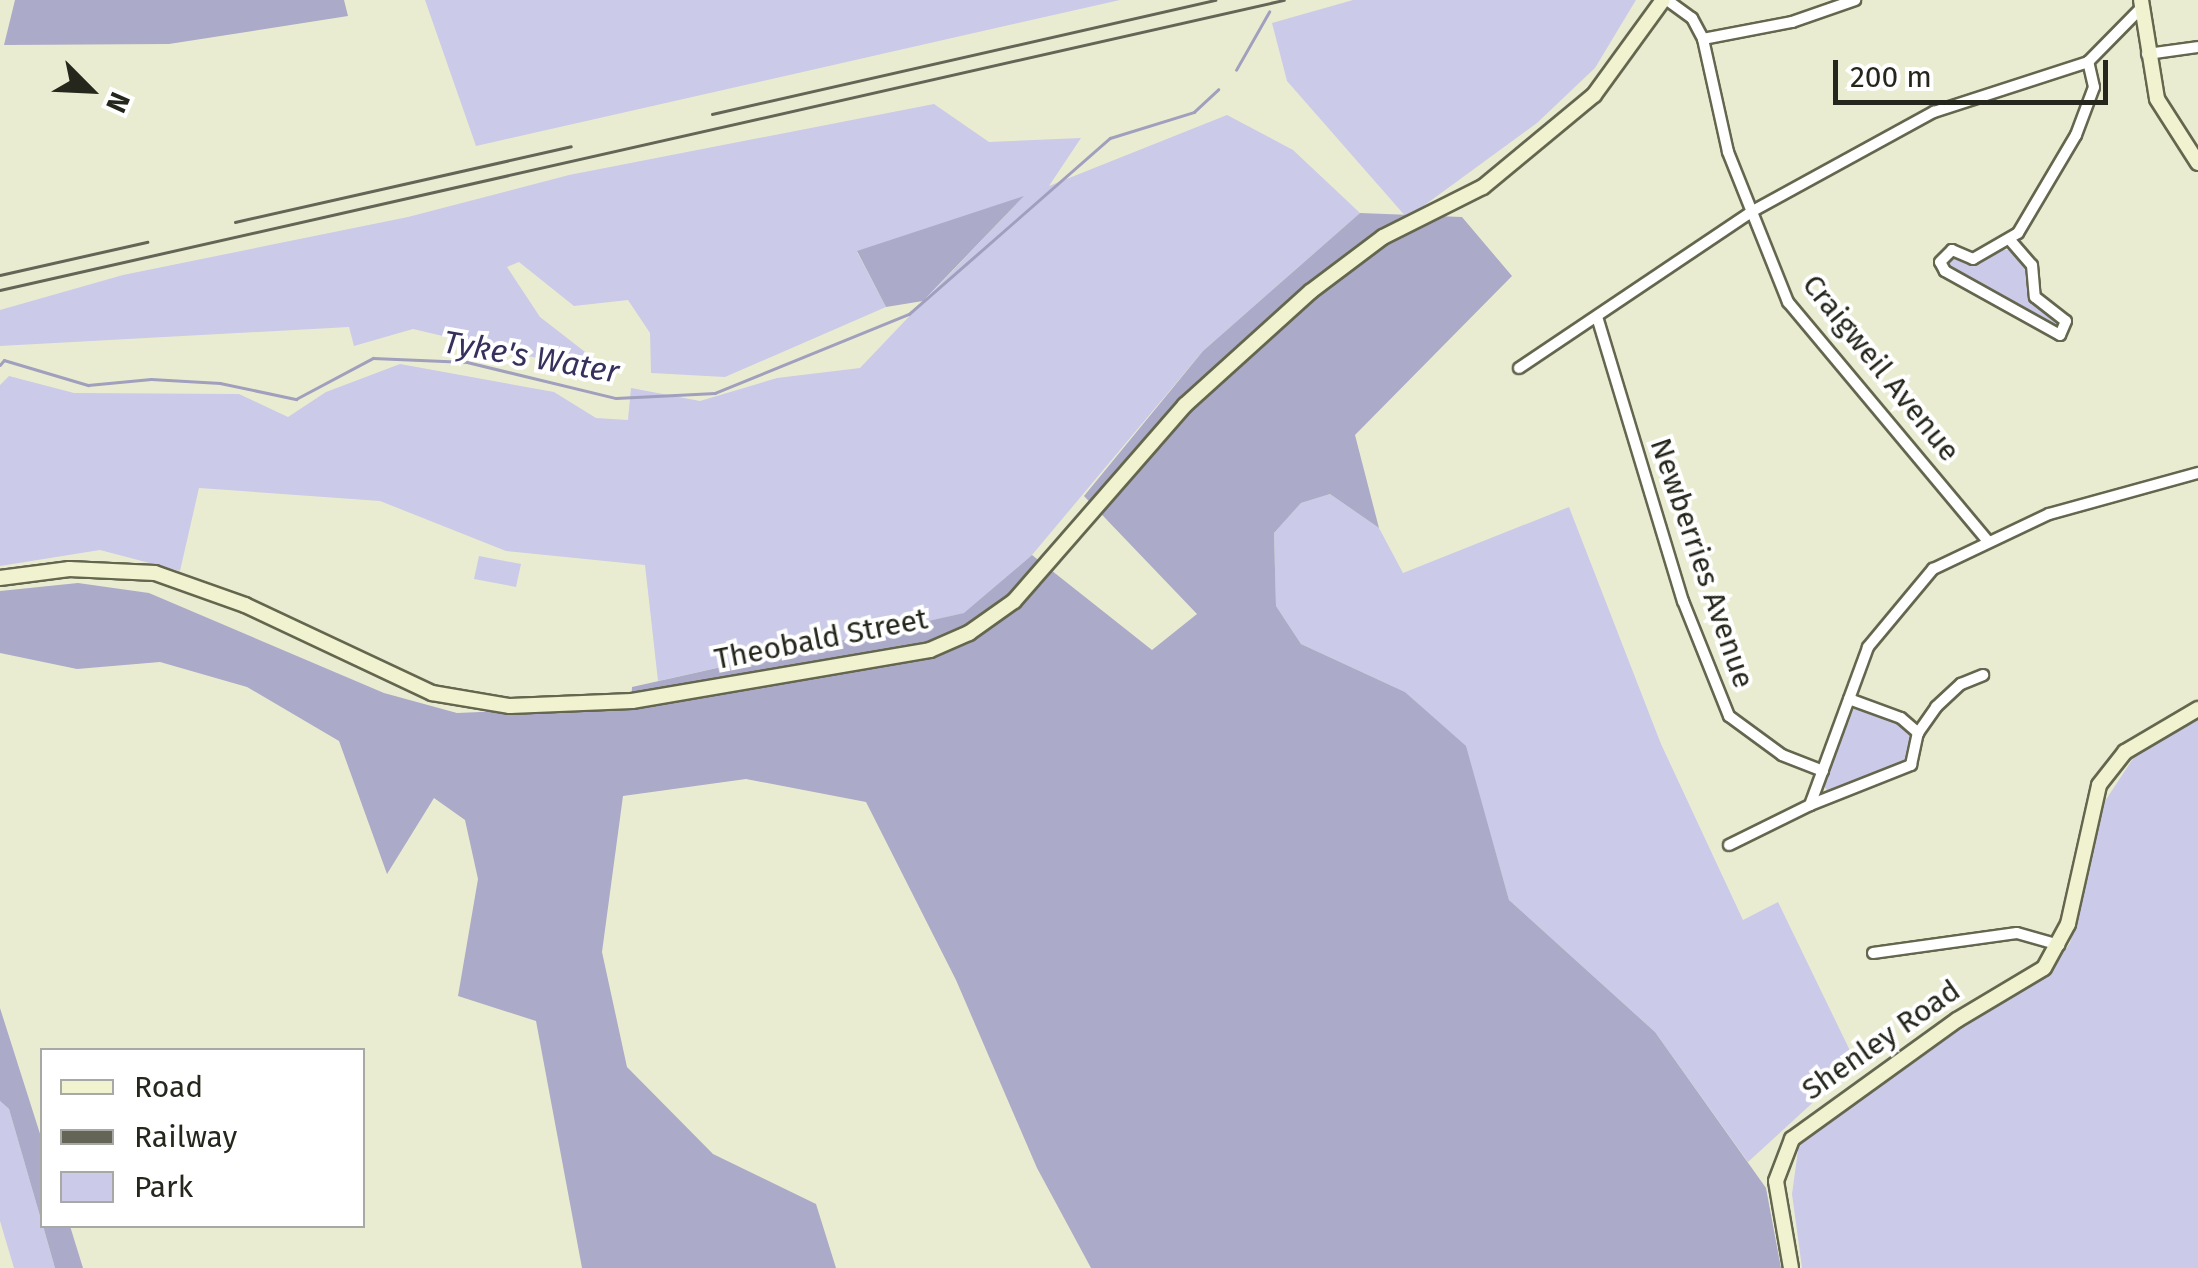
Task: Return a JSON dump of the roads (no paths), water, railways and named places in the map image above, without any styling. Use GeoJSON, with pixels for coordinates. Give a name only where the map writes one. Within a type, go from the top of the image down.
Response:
{"type":"FeatureCollection","features":[{"type":"Feature","properties":{"kind":"street"},"geometry":{"type":"LineString","coordinates":[[1665,0],[1692,18],[1704,39],[1792,22],[1855,0]]}},
{"type":"Feature","properties":{"kind":"street","name":"Theobald Street"},"geometry":{"type":"LineString","coordinates":[[0,578],[69,569],[155,573],[245,605],[432,693],[510,706],[632,701],[930,650],[984,624],[1014,601],[1185,405],[1310,292],[1383,237],[1483,187],[1594,95],[1665,0]]}},
{"type":"Feature","properties":{"kind":"street"},"geometry":{"type":"LineString","coordinates":[[2140,5],[2146,54],[2158,99],[2198,163]]}},
{"type":"Feature","properties":{"kind":"street"},"geometry":{"type":"LineString","coordinates":[[1519,368],[1598,320],[1751,212],[1945,107],[2088,62],[2140,5]]}},
{"type":"Feature","properties":{"kind":"street","name":"Craigweil Avenue"},"geometry":{"type":"LineString","coordinates":[[1704,39],[1725,141],[1788,302],[1988,541]]}},
{"type":"Feature","properties":{"kind":"street"},"geometry":{"type":"LineString","coordinates":[[2146,54],[2198,47]]}},
{"type":"Feature","properties":{"kind":"street"},"geometry":{"type":"LineString","coordinates":[[2010,240],[2036,275],[2035,297],[2066,321],[2060,335],[1941,267],[1946,251],[1973,259],[2010,240],[2076,135],[2094,87],[2088,62]]}},
{"type":"Feature","properties":{"kind":"street","name":"Newberries Avenue"},"geometry":{"type":"LineString","coordinates":[[1598,320],[1682,601],[1730,716],[1782,755],[1823,771]]}},
{"type":"Feature","properties":{"kind":"street"},"geometry":{"type":"LineString","coordinates":[[1810,805],[1868,647],[1933,569],[1988,541],[2080,503],[2198,473]]}},
{"type":"Feature","properties":{"kind":"street"},"geometry":{"type":"LineString","coordinates":[[1730,845],[1810,805],[1911,765],[1918,733],[1961,684],[1984,675]]}},
{"type":"Feature","properties":{"kind":"street"},"geometry":{"type":"LineString","coordinates":[[1849,699],[1901,718],[1918,733]]}},
{"type":"Feature","properties":{"kind":"street"},"geometry":{"type":"LineString","coordinates":[[1873,953],[2017,933],[2060,946],[2099,784],[2125,752],[2198,708]]}},
{"type":"Feature","properties":{"kind":"street","name":"Shenley Road"},"geometry":{"type":"LineString","coordinates":[[1791,1268],[1776,1180],[1792,1139],[1956,1020],[2044,968],[2060,946]]}},
{"type":"Feature","properties":{"kind":"waterway","name":"Tyke's Water"},"geometry":{"type":"LineString","coordinates":[[1236,70],[1269,12]]}},
{"type":"Feature","properties":{"kind":"waterway","name":"Tyke's Water"},"geometry":{"type":"LineString","coordinates":[[0,365],[4,360],[88,385],[151,379],[220,383],[296,399],[373,358],[467,362],[616,398],[715,393],[909,314],[1110,138],[1194,112],[1218,90]]}},
{"type":"Feature","properties":{"kind":"railway"},"geometry":{"type":"LineString","coordinates":[[712,114],[1215,0]]}},
{"type":"Feature","properties":{"kind":"railway"},"geometry":{"type":"LineString","coordinates":[[0,290],[1284,0]]}},
{"type":"Feature","properties":{"kind":"railway"},"geometry":{"type":"LineString","coordinates":[[235,222],[571,146]]}},
{"type":"Feature","properties":{"kind":"railway"},"geometry":{"type":"LineString","coordinates":[[0,275],[147,242]]}}]}
